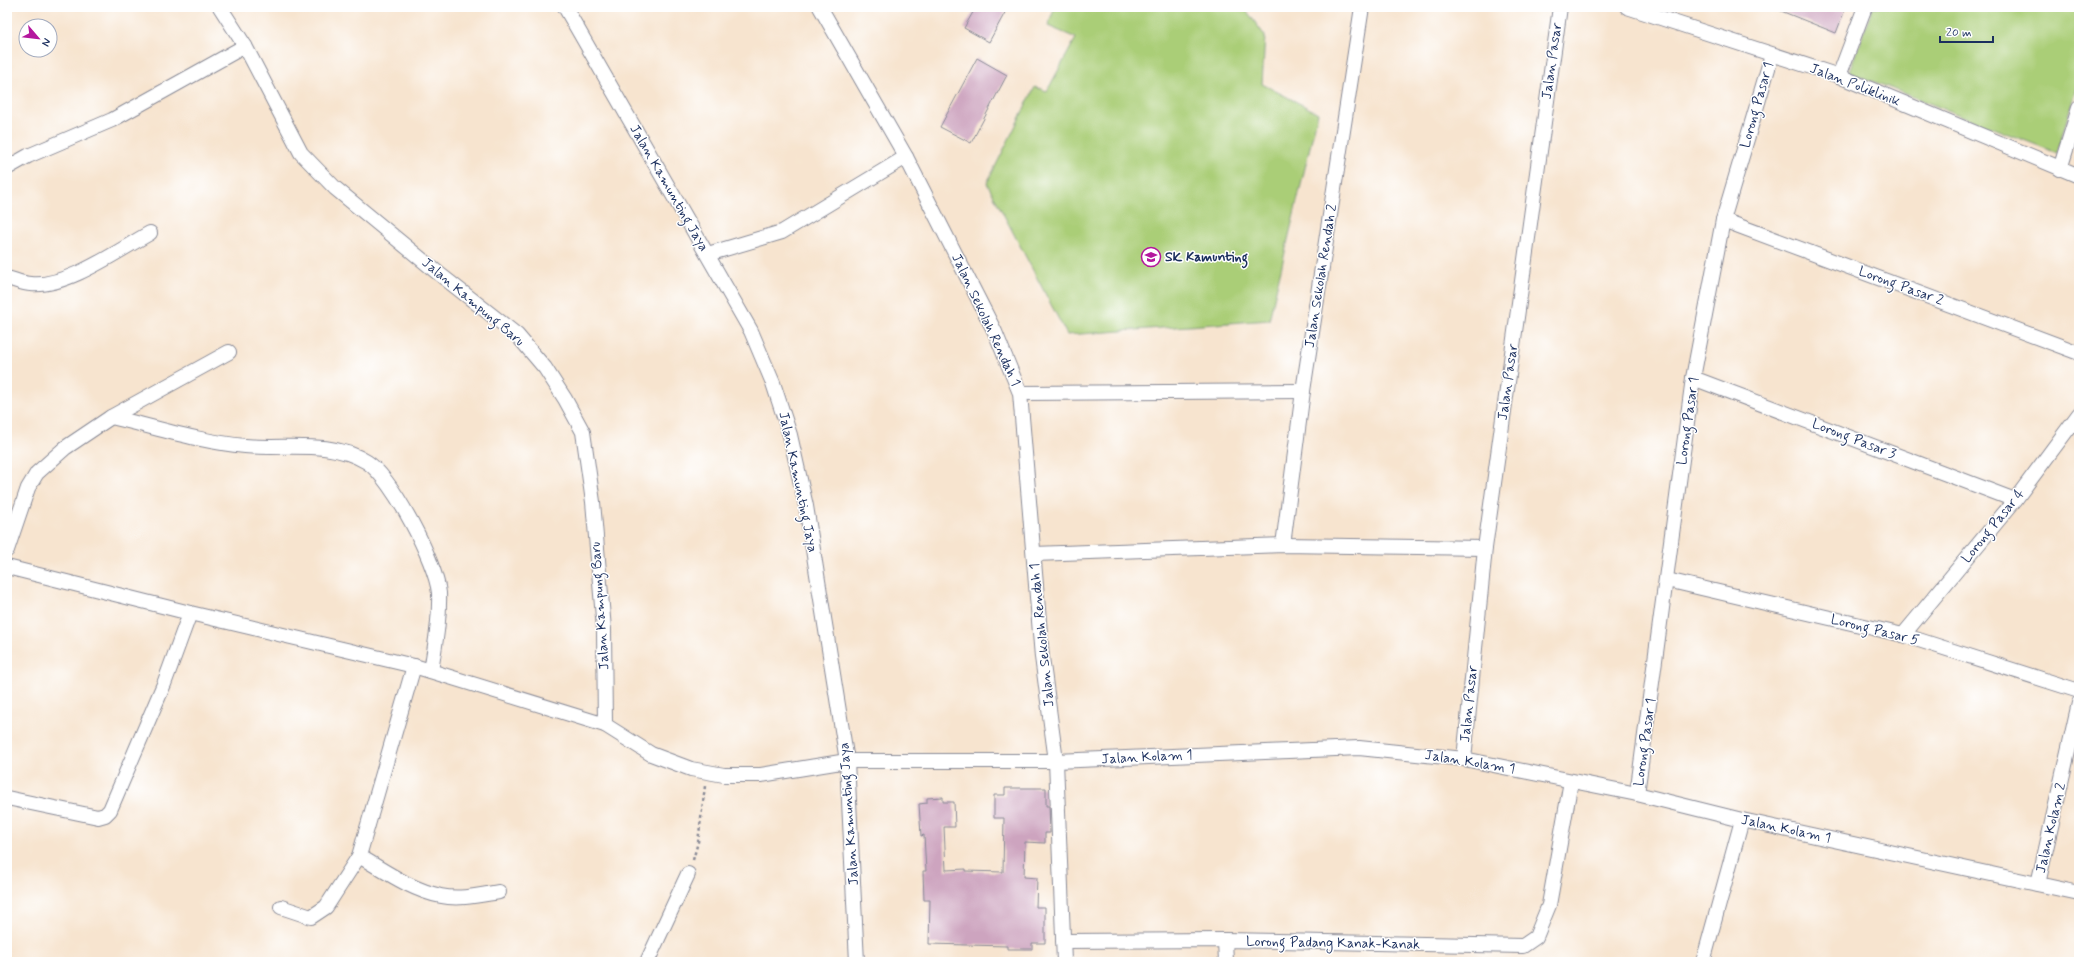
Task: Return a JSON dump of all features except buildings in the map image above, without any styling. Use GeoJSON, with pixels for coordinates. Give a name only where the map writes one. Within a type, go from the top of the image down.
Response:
{"type":"FeatureCollection","features":[{"type":"Feature","properties":{"kind":"street","name":"Jalan Kampung Baru"},"geometry":{"type":"LineString","coordinates":[[220,7],[245,46],[301,153],[335,188],[438,273],[517,335],[545,368],[565,399],[583,432],[593,502],[604,629],[605,725]]}},
{"type":"Feature","properties":{"kind":"street","name":"Jalan Kamunting Jaya"},"geometry":{"type":"LineString","coordinates":[[565,7],[751,331],[773,383],[790,435],[806,506],[847,761],[857,962]]}},
{"type":"Feature","properties":{"kind":"street","name":"Jalan Sekolah Rendah 1"},"geometry":{"type":"LineString","coordinates":[[820,7],[906,156],[995,332],[1020,393],[1042,657],[1056,761],[1064,962]]}},
{"type":"Feature","properties":{"kind":"street","name":"Jalan Sekolah Rendah 2"},"geometry":{"type":"LineString","coordinates":[[1283,545],[1303,391],[1362,7]]}},
{"type":"Feature","properties":{"kind":"street","name":"Jalan Pasar"},"geometry":{"type":"LineString","coordinates":[[1464,758],[1485,548],[1560,7]]}},
{"type":"Feature","properties":{"kind":"street","name":"Jalan Poliklinik"},"geometry":{"type":"LineString","coordinates":[[1627,7],[1838,76],[2079,176]]}},
{"type":"Feature","properties":{"kind":"street"},"geometry":{"type":"LineString","coordinates":[[1838,76],[1865,7]]}},
{"type":"Feature","properties":{"kind":"street"},"geometry":{"type":"LineString","coordinates":[[7,168],[28,156],[112,120],[245,46]]}},
{"type":"Feature","properties":{"kind":"street","name":"Lorong Pasar 1"},"geometry":{"type":"LineString","coordinates":[[1637,794],[1668,580],[1693,378],[1723,220],[1772,55]]}},
{"type":"Feature","properties":{"kind":"street"},"geometry":{"type":"LineString","coordinates":[[2060,169],[2079,108]]}},
{"type":"Feature","properties":{"kind":"street"},"geometry":{"type":"LineString","coordinates":[[708,254],[782,232],[906,156]]}},
{"type":"Feature","properties":{"kind":"street","name":"Lorong Pasar 2"},"geometry":{"type":"LineString","coordinates":[[1723,220],[2079,353]]}},
{"type":"Feature","properties":{"kind":"street"},"geometry":{"type":"LineString","coordinates":[[7,278],[31,284],[56,281],[72,276],[150,233]]}},
{"type":"Feature","properties":{"kind":"street"},"geometry":{"type":"LineString","coordinates":[[7,550],[28,488],[37,473],[65,448],[111,417],[229,352]]}},
{"type":"Feature","properties":{"kind":"street","name":"Lorong Pasar 3"},"geometry":{"type":"LineString","coordinates":[[1693,378],[2015,500]]}},
{"type":"Feature","properties":{"kind":"street"},"geometry":{"type":"LineString","coordinates":[[1020,393],[1303,391]]}},
{"type":"Feature","properties":{"kind":"street","name":"Lorong Pasar 4"},"geometry":{"type":"LineString","coordinates":[[1903,635],[2015,500],[2079,414]]}},
{"type":"Feature","properties":{"kind":"street"},"geometry":{"type":"LineString","coordinates":[[111,417],[206,439],[245,446],[311,446],[341,452],[367,462],[383,477],[402,505],[432,568],[438,591],[439,608],[431,671]]}},
{"type":"Feature","properties":{"kind":"street"},"geometry":{"type":"LineString","coordinates":[[1034,554],[1283,545],[1485,548]]}},
{"type":"Feature","properties":{"kind":"street","name":"Jalan Kolam 1"},"geometry":{"type":"LineString","coordinates":[[7,566],[190,613],[414,666],[605,725],[651,754],[691,769],[724,775],[762,775],[847,761],[1056,761],[1359,748],[1464,758],[1637,794],[1742,820],[2079,893]]}},
{"type":"Feature","properties":{"kind":"street","name":"Lorong Pasar 5"},"geometry":{"type":"LineString","coordinates":[[1668,580],[1903,635],[2079,691]]}},
{"type":"Feature","properties":{"kind":"street"},"geometry":{"type":"LineString","coordinates":[[7,798],[98,817],[105,815],[110,810],[164,684],[190,613]]}},
{"type":"Feature","properties":{"kind":"street"},"geometry":{"type":"LineString","coordinates":[[281,907],[311,918],[326,907],[359,856],[414,666]]}},
{"type":"Feature","properties":{"kind":"street","name":"Jalan Kolam 2"},"geometry":{"type":"LineString","coordinates":[[2038,884],[2079,703]]}},
{"type":"Feature","properties":{"kind":"street","name":"Lorong Padang Kanak-Kanak"},"geometry":{"type":"LineString","coordinates":[[1063,941],[1225,940],[1523,946],[1536,937],[1549,905],[1571,781]]}},
{"type":"Feature","properties":{"kind":"street"},"geometry":{"type":"LineString","coordinates":[[1703,962],[1742,820]]}},
{"type":"Feature","properties":{"kind":"street"},"geometry":{"type":"LineString","coordinates":[[359,856],[404,883],[441,896],[464,898],[499,892]]}},
{"type":"Feature","properties":{"kind":"street"},"geometry":{"type":"LineString","coordinates":[[646,962],[688,874]]}},
{"type":"Feature","properties":{"kind":"street"},"geometry":{"type":"LineString","coordinates":[[1225,940],[1226,962]]}},
{"type":"Feature","properties":{"kind":"path"},"geometry":{"type":"LineString","coordinates":[[688,874],[698,842],[707,772]]}},
{"type":"Feature","properties":{"kind":"green space","name":"SK Kamunting"},"geometry":{"type":"Polygon","coordinates":[[[1055,7],[1244,7],[1265,36],[1262,84],[1318,113],[1269,320],[1067,335],[987,183],[1035,87],[1047,91],[1076,38],[1048,26],[1055,7]]]}},
{"type":"Feature","properties":{"kind":"green space"},"geometry":{"type":"Polygon","coordinates":[[[1873,7],[2079,7],[2079,78],[2057,153],[1849,72],[1873,7]]]}},
{"type":"Feature","properties":{"kind":"place","name":"SK Kamunting"},"geometry":{"type":"Point","coordinates":[1151,257]}}]}
